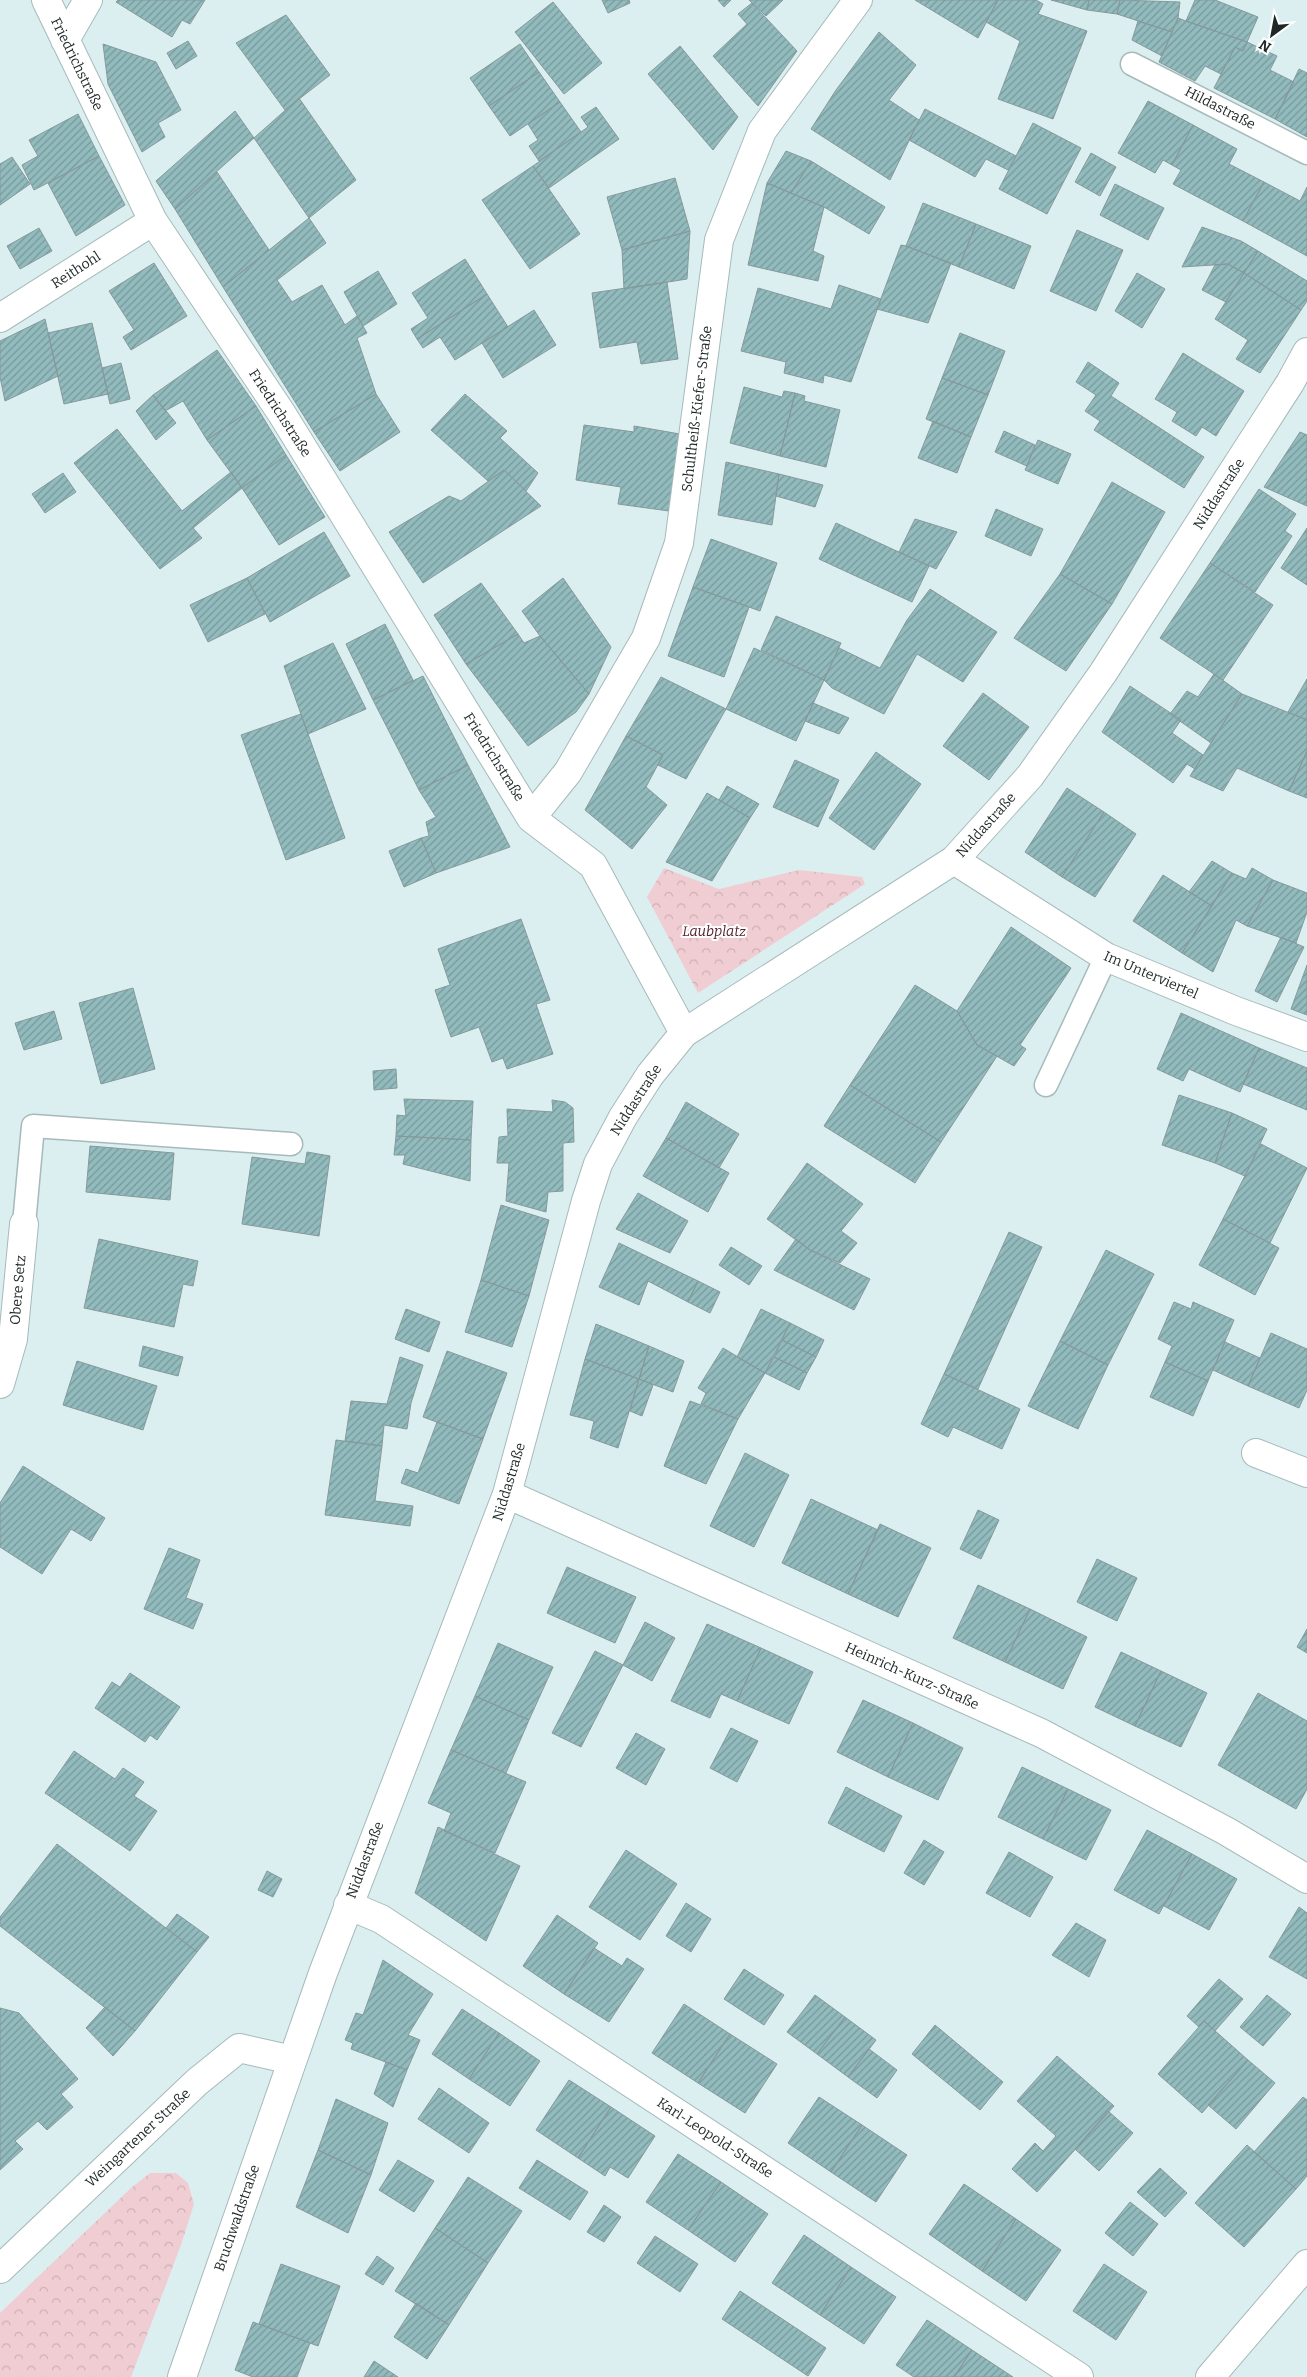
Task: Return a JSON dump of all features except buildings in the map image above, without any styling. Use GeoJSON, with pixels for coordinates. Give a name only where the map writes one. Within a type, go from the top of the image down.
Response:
{"type":"FeatureCollection","features":[{"type":"Feature","properties":{"kind":"street","name":"Friedrichstraße"},"geometry":{"type":"LineString","coordinates":[[46,0],[153,221],[282,414],[531,818]]}},
{"type":"Feature","properties":{"kind":"street"},"geometry":{"type":"LineString","coordinates":[[65,40],[88,0]]}},
{"type":"Feature","properties":{"kind":"street","name":"Schultheiß-Kiefer-Straße"},"geometry":{"type":"LineString","coordinates":[[531,818],[568,772],[646,638],[680,543],[719,240],[762,131],[858,0]]}},
{"type":"Feature","properties":{"kind":"street","name":"Reithohl"},"geometry":{"type":"LineString","coordinates":[[0,318],[153,221]]}},
{"type":"Feature","properties":{"kind":"street","name":"Niddastraße"},"geometry":{"type":"LineString","coordinates":[[292,2060],[348,1906],[485,1556],[507,1494],[586,1202],[598,1164],[623,1117],[650,1075],[684,1034],[954,860],[1030,776],[1299,388],[1307,352]]}},
{"type":"Feature","properties":{"kind":"street"},"geometry":{"type":"LineString","coordinates":[[531,818],[592,865],[684,1034]]}},
{"type":"Feature","properties":{"kind":"street","name":"Im Unterviertel"},"geometry":{"type":"LineString","coordinates":[[954,860],[1106,957],[1236,1011],[1307,1037]]}},
{"type":"Feature","properties":{"kind":"street","name":"Obere Setz"},"geometry":{"type":"LineString","coordinates":[[0,1384],[13,1339],[24,1224]]}},
{"type":"Feature","properties":{"kind":"street"},"geometry":{"type":"LineString","coordinates":[[1256,1453],[1307,1473]]}},
{"type":"Feature","properties":{"kind":"street","name":"Heinrich-Kurz-Straße"},"geometry":{"type":"LineString","coordinates":[[507,1494],[1041,1733],[1226,1831],[1307,1879]]}},
{"type":"Feature","properties":{"kind":"street","name":"Karl-Leopold-Straße"},"geometry":{"type":"LineString","coordinates":[[348,1906],[381,1919],[1079,2377]]}},
{"type":"Feature","properties":{"kind":"street","name":"Weingartener Straße"},"geometry":{"type":"LineString","coordinates":[[0,2269],[197,2082],[239,2048],[292,2060]]}},
{"type":"Feature","properties":{"kind":"street","name":"Bruchwaldstraße"},"geometry":{"type":"LineString","coordinates":[[182,2377],[292,2060]]}},
{"type":"Feature","properties":{"kind":"street"},"geometry":{"type":"LineString","coordinates":[[1210,2377],[1307,2264]]}},
{"type":"Feature","properties":{"kind":"lane","name":"Hildastraße"},"geometry":{"type":"LineString","coordinates":[[1132,64],[1307,153]]}},
{"type":"Feature","properties":{"kind":"lane"},"geometry":{"type":"LineString","coordinates":[[1046,1085],[1106,957]]}},
{"type":"Feature","properties":{"kind":"lane"},"geometry":{"type":"LineString","coordinates":[[24,1224],[33,1126],[291,1144]]}},
{"type":"Feature","properties":{"kind":"green space","name":"Laubplatz"},"geometry":{"type":"Polygon","coordinates":[[[664,868],[719,889],[799,870],[862,877],[865,884],[698,993],[647,897],[664,868]]]}},
{"type":"Feature","properties":{"kind":"green space"},"geometry":{"type":"Polygon","coordinates":[[[150,2173],[176,2173],[188,2183],[194,2204],[181,2245],[131,2377],[0,2377],[0,2313],[131,2188],[150,2173]]]}}]}
